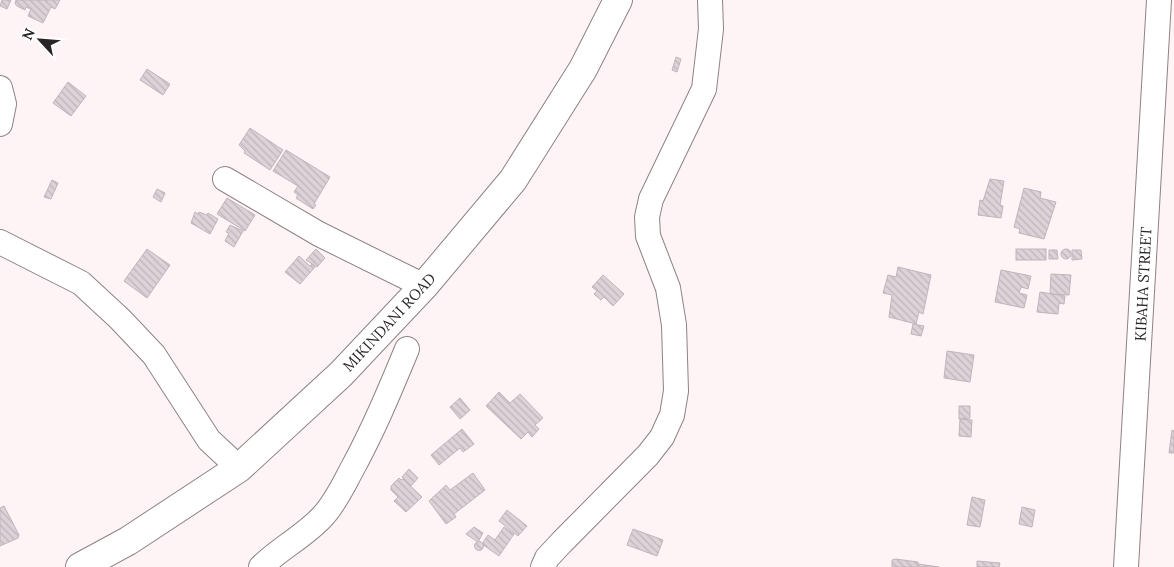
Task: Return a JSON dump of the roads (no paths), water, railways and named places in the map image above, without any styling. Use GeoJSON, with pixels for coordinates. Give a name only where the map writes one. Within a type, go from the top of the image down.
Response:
{"type":"FeatureCollection","features":[{"type":"Feature","properties":{"kind":"highway","name":"MIKINDANI ROAD"},"geometry":{"type":"LineString","coordinates":[[80,567],[128,541],[238,468],[341,374],[424,286],[513,180],[582,69],[618,0]]}},
{"type":"Feature","properties":{"kind":"street"},"geometry":{"type":"LineString","coordinates":[[542,567],[556,548],[648,455],[662,437],[672,415],[676,390],[674,325],[668,288],[648,236],[647,217],[651,199],[704,89],[709,64],[710,0]]}},
{"type":"Feature","properties":{"kind":"street","name":"KIBAHA STREET"},"geometry":{"type":"LineString","coordinates":[[1126,567],[1159,0]]}},
{"type":"Feature","properties":{"kind":"street"},"geometry":{"type":"LineString","coordinates":[[0,88],[4,104],[0,124]]}},
{"type":"Feature","properties":{"kind":"street"},"geometry":{"type":"LineString","coordinates":[[225,179],[319,234],[424,286]]}},
{"type":"Feature","properties":{"kind":"street"},"geometry":{"type":"LineString","coordinates":[[0,242],[81,283],[120,319],[154,355],[210,440],[238,468]]}},
{"type":"Feature","properties":{"kind":"street"},"geometry":{"type":"LineString","coordinates":[[261,567],[275,553],[304,534],[324,516],[338,495],[376,421],[407,349]]}}]}
